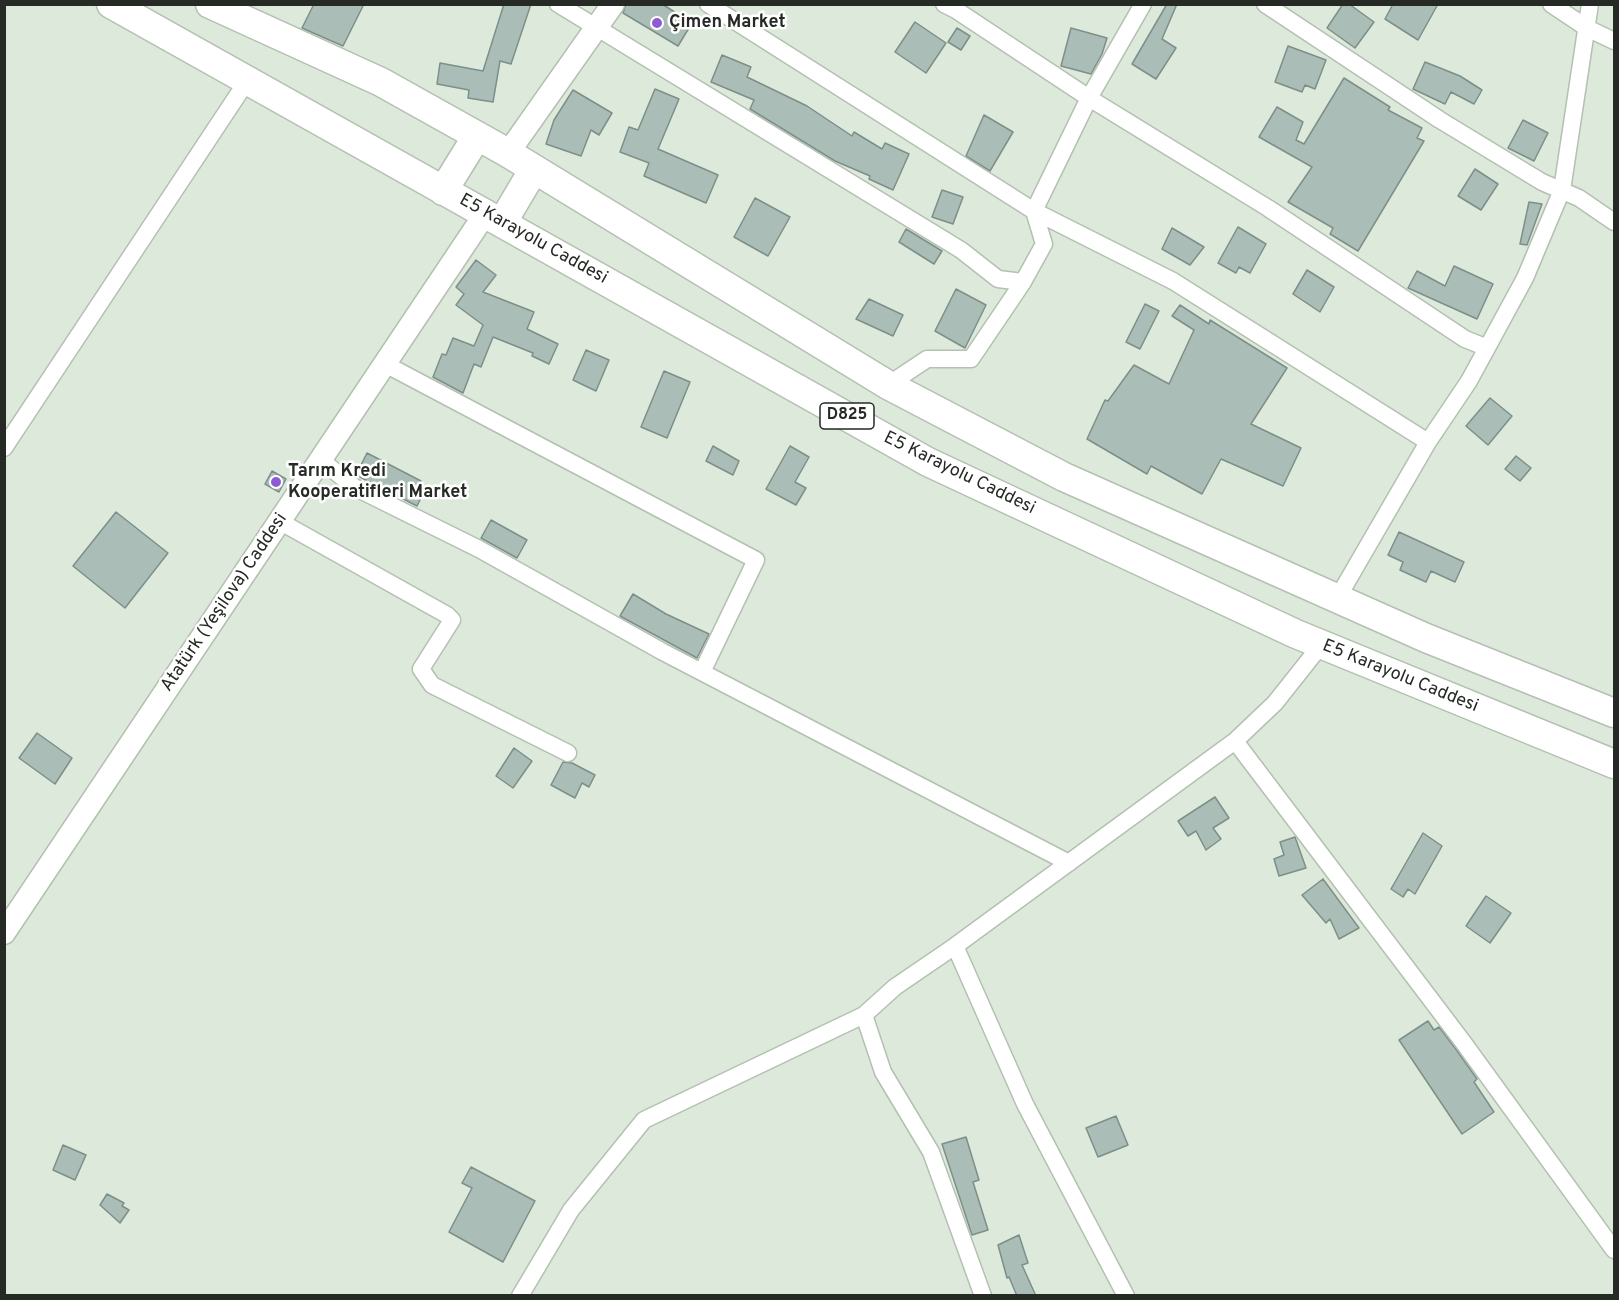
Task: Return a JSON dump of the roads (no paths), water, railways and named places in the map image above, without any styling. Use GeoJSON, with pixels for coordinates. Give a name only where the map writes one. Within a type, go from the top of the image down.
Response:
{"type":"FeatureCollection","features":[{"type":"Feature","properties":{"kind":"highway","name":"E5 Karayolu Caddesi"},"geometry":{"type":"LineString","coordinates":[[111,4],[928,462],[1322,645],[1614,764]]}},
{"type":"Feature","properties":{"kind":"highway","name":"D825"},"geometry":{"type":"LineString","coordinates":[[210,4],[381,82],[508,153],[888,385],[1064,477],[1426,638],[1614,713]]}},
{"type":"Feature","properties":{"kind":"highway"},"geometry":{"type":"LineString","coordinates":[[443,190],[477,136]]}},
{"type":"Feature","properties":{"kind":"highway"},"geometry":{"type":"LineString","coordinates":[[493,218],[534,169]]}},
{"type":"Feature","properties":{"kind":"street"},"geometry":{"type":"LineString","coordinates":[[558,4],[961,250],[998,279],[1023,282]]}},
{"type":"Feature","properties":{"kind":"street"},"geometry":{"type":"LineString","coordinates":[[508,153],[613,4]]}},
{"type":"Feature","properties":{"kind":"street"},"geometry":{"type":"LineString","coordinates":[[708,4],[1034,211],[1173,281],[1428,442]]}},
{"type":"Feature","properties":{"kind":"street"},"geometry":{"type":"LineString","coordinates":[[888,385],[927,358],[971,359],[1023,282],[1044,244],[1034,211],[1089,98],[1143,4]]}},
{"type":"Feature","properties":{"kind":"street"},"geometry":{"type":"LineString","coordinates":[[1265,4],[1440,120],[1542,182],[1562,190],[1614,222]]}},
{"type":"Feature","properties":{"kind":"street"},"geometry":{"type":"LineString","coordinates":[[1551,4],[1587,28],[1614,41]]}},
{"type":"Feature","properties":{"kind":"street"},"geometry":{"type":"LineString","coordinates":[[1337,598],[1428,442],[1469,381],[1485,347],[1525,278],[1562,190],[1590,4]]}},
{"type":"Feature","properties":{"kind":"street"},"geometry":{"type":"LineString","coordinates":[[953,6],[1089,98],[1268,208],[1465,339],[1485,347]]}},
{"type":"Feature","properties":{"kind":"street"},"geometry":{"type":"LineString","coordinates":[[4,448],[247,81]]}},
{"type":"Feature","properties":{"kind":"street","name":"Atatürk (Yeşilova) Caddesi"},"geometry":{"type":"LineString","coordinates":[[4,933],[385,364],[493,218]]}},
{"type":"Feature","properties":{"kind":"street"},"geometry":{"type":"LineString","coordinates":[[385,364],[756,560],[702,672]]}},
{"type":"Feature","properties":{"kind":"street"},"geometry":{"type":"LineString","coordinates":[[321,460],[354,487],[479,549],[702,672],[1069,863]]}},
{"type":"Feature","properties":{"kind":"street"},"geometry":{"type":"LineString","coordinates":[[279,521],[447,615],[452,620],[421,669],[432,686],[568,753]]}},
{"type":"Feature","properties":{"kind":"street"},"geometry":{"type":"LineString","coordinates":[[520,1296],[571,1210],[644,1120],[864,1015],[895,987],[955,946],[1235,741],[1275,703],[1322,645]]}},
{"type":"Feature","properties":{"kind":"street"},"geometry":{"type":"LineString","coordinates":[[1235,741],[1463,1042],[1614,1250]]}},
{"type":"Feature","properties":{"kind":"street"},"geometry":{"type":"LineString","coordinates":[[955,946],[1025,1104],[1126,1296]]}},
{"type":"Feature","properties":{"kind":"street"},"geometry":{"type":"LineString","coordinates":[[864,1015],[883,1072],[931,1152],[982,1296]]}},
{"type":"Feature","properties":{"kind":"place","name":"Çimen Market"},"geometry":{"type":"Point","coordinates":[657,23]}},
{"type":"Feature","properties":{"kind":"place","name":"Tarım Kredi Kooperatifleri Market"},"geometry":{"type":"Point","coordinates":[276,482]}}]}
